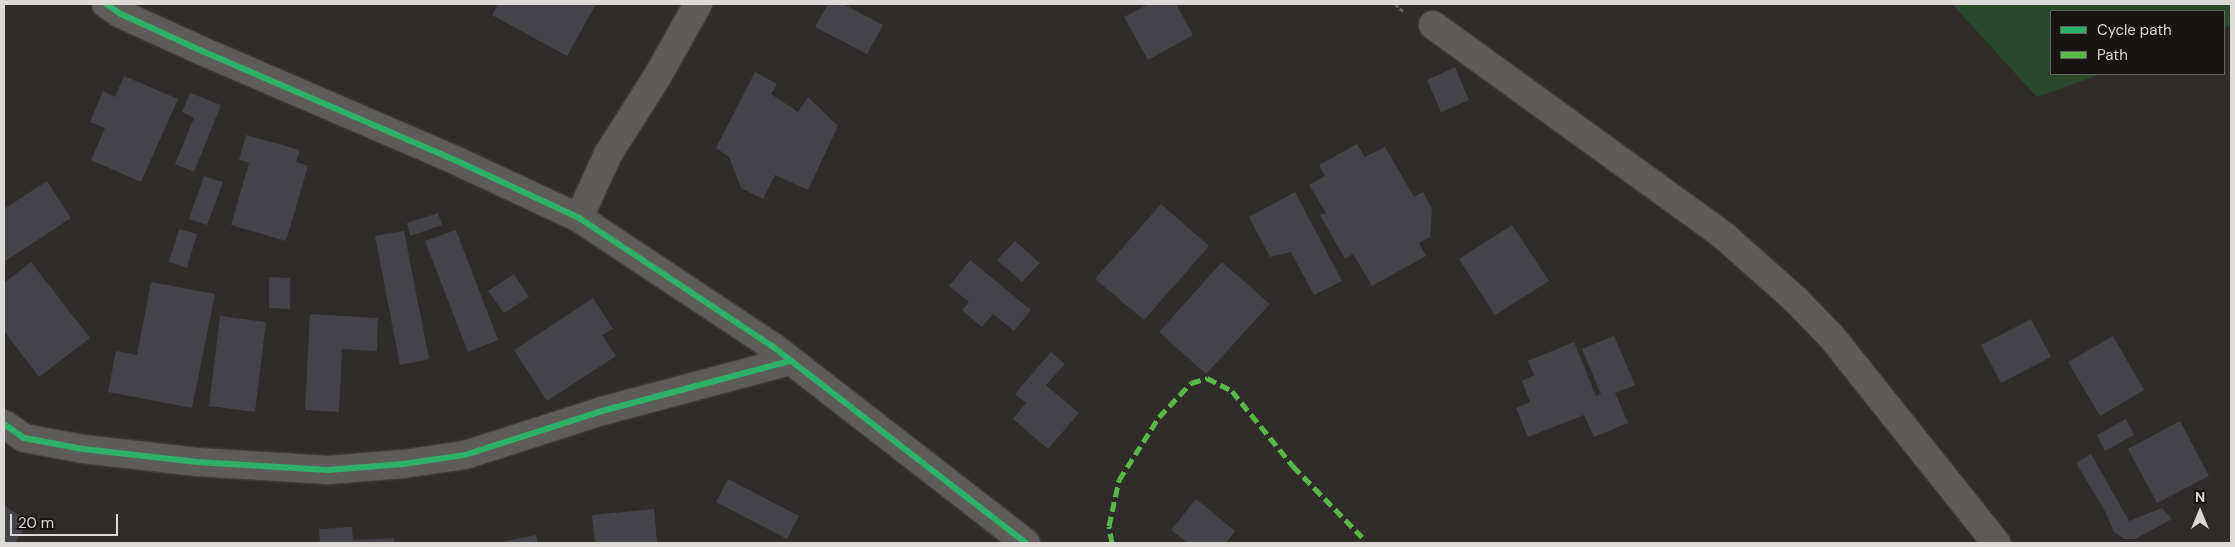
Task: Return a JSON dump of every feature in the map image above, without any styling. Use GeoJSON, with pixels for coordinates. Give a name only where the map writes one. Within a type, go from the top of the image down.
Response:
{"type":"FeatureCollection","features":[{"type":"Feature","properties":{"kind":"street"},"geometry":{"type":"LineString","coordinates":[[106,4],[122,14],[193,47],[448,157],[579,218],[772,346],[1026,543]]}},
{"type":"Feature","properties":{"kind":"street"},"geometry":{"type":"LineString","coordinates":[[579,218],[608,154],[657,77],[698,4]]}},
{"type":"Feature","properties":{"kind":"street"},"geometry":{"type":"LineString","coordinates":[[1433,24],[1724,236],[1795,299],[1831,336],[1996,543]]}},
{"type":"Feature","properties":{"kind":"street"},"geometry":{"type":"LineString","coordinates":[[4,424],[24,438],[83,450],[197,462],[328,470],[403,464],[465,455],[602,411],[790,361]]}},
{"type":"Feature","properties":{"kind":"green space"},"geometry":{"type":"Polygon","coordinates":[[[1952,4],[2231,4],[2231,25],[2225,28],[2225,10],[2050,10],[2050,75],[2098,75],[2037,97],[1952,4]]]}},
{"type":"Feature","properties":{"kind":"building"},"geometry":{"type":"Polygon","coordinates":[[[498,4],[596,4],[567,56],[492,15],[498,4]]]}},
{"type":"Feature","properties":{"kind":"building"},"geometry":{"type":"Polygon","coordinates":[[[828,4],[843,4],[883,25],[867,54],[815,27],[828,4]]]}},
{"type":"Feature","properties":{"kind":"building"},"geometry":{"type":"Polygon","coordinates":[[[1149,4],[1176,4],[1193,35],[1148,60],[1124,17],[1149,4]]]}},
{"type":"Feature","properties":{"kind":"building"},"geometry":{"type":"Polygon","coordinates":[[[1455,67],[1469,100],[1441,112],[1427,80],[1455,67]]]}},
{"type":"Feature","properties":{"kind":"building"},"geometry":{"type":"Polygon","coordinates":[[[755,72],[777,84],[771,94],[798,112],[808,97],[838,126],[808,190],[775,175],[763,199],[741,188],[729,157],[716,148],[755,72]]]}},
{"type":"Feature","properties":{"kind":"building"},"geometry":{"type":"Polygon","coordinates":[[[124,76],[178,99],[141,182],[91,160],[105,128],[90,122],[103,91],[115,97],[124,76]]]}},
{"type":"Feature","properties":{"kind":"building"},"geometry":{"type":"Polygon","coordinates":[[[190,93],[221,105],[194,172],[175,164],[194,118],[182,112],[190,93]]]}},
{"type":"Feature","properties":{"kind":"building"},"geometry":{"type":"Polygon","coordinates":[[[246,135],[300,150],[296,162],[308,166],[286,241],[231,225],[249,163],[239,160],[246,135]]]}},
{"type":"Feature","properties":{"kind":"building"},"geometry":{"type":"Polygon","coordinates":[[[1357,144],[1365,157],[1385,147],[1414,197],[1423,192],[1432,209],[1430,237],[1419,243],[1426,256],[1372,286],[1353,254],[1345,259],[1320,215],[1326,213],[1309,185],[1325,176],[1319,165],[1357,144]]]}},
{"type":"Feature","properties":{"kind":"building"},"geometry":{"type":"Polygon","coordinates":[[[204,176],[223,182],[207,225],[189,219],[204,176]]]}},
{"type":"Feature","properties":{"kind":"building"},"geometry":{"type":"Polygon","coordinates":[[[47,181],[71,218],[4,262],[4,209],[47,181]]]}},
{"type":"Feature","properties":{"kind":"building"},"geometry":{"type":"Polygon","coordinates":[[[1295,192],[1342,281],[1314,295],[1291,252],[1270,257],[1249,217],[1295,192]]]}},
{"type":"Feature","properties":{"kind":"building"},"geometry":{"type":"Polygon","coordinates":[[[1161,204],[1209,246],[1144,320],[1095,279],[1161,204]]]}},
{"type":"Feature","properties":{"kind":"building"},"geometry":{"type":"Polygon","coordinates":[[[438,213],[442,225],[410,236],[407,223],[438,213]]]}},
{"type":"Feature","properties":{"kind":"building"},"geometry":{"type":"Polygon","coordinates":[[[1512,225],[1549,281],[1495,315],[1459,259],[1512,225]]]}},
{"type":"Feature","properties":{"kind":"building"},"geometry":{"type":"Polygon","coordinates":[[[179,229],[197,234],[187,268],[169,262],[179,229]]]}},
{"type":"Feature","properties":{"kind":"building"},"geometry":{"type":"Polygon","coordinates":[[[456,230],[498,340],[468,352],[425,241],[456,230]]]}},
{"type":"Feature","properties":{"kind":"building"},"geometry":{"type":"Polygon","coordinates":[[[404,231],[429,359],[400,365],[375,236],[404,231]]]}},
{"type":"Feature","properties":{"kind":"building"},"geometry":{"type":"Polygon","coordinates":[[[1015,241],[1040,263],[1022,282],[997,260],[1015,241]]]}},
{"type":"Feature","properties":{"kind":"building"},"geometry":{"type":"Polygon","coordinates":[[[970,260],[1031,310],[1014,331],[993,314],[982,327],[962,310],[969,302],[949,286],[970,260]]]}},
{"type":"Feature","properties":{"kind":"building"},"geometry":{"type":"Polygon","coordinates":[[[31,262],[90,338],[39,377],[4,331],[4,283],[31,262]]]}},
{"type":"Feature","properties":{"kind":"building"},"geometry":{"type":"Polygon","coordinates":[[[1222,262],[1270,304],[1206,374],[1159,332],[1222,262]]]}},
{"type":"Feature","properties":{"kind":"building"},"geometry":{"type":"Polygon","coordinates":[[[514,274],[529,297],[504,313],[488,291],[514,274]]]}},
{"type":"Feature","properties":{"kind":"building"},"geometry":{"type":"Polygon","coordinates":[[[269,277],[290,278],[290,309],[269,308],[269,277]]]}},
{"type":"Feature","properties":{"kind":"building"},"geometry":{"type":"Polygon","coordinates":[[[151,282],[215,294],[192,408],[108,392],[116,351],[137,355],[151,282]]]}},
{"type":"Feature","properties":{"kind":"building"},"geometry":{"type":"Polygon","coordinates":[[[593,298],[613,329],[602,335],[616,356],[547,401],[514,350],[593,298]]]}},
{"type":"Feature","properties":{"kind":"building"},"geometry":{"type":"Polygon","coordinates":[[[310,314],[378,318],[377,351],[342,349],[339,412],[305,410],[310,314]]]}},
{"type":"Feature","properties":{"kind":"building"},"geometry":{"type":"Polygon","coordinates":[[[220,316],[266,322],[255,412],[209,406],[220,316]]]}},
{"type":"Feature","properties":{"kind":"building"},"geometry":{"type":"Polygon","coordinates":[[[2031,319],[2051,357],[2001,383],[1981,345],[2031,319]]]}},
{"type":"Feature","properties":{"kind":"building"},"geometry":{"type":"Polygon","coordinates":[[[1614,336],[1635,385],[1615,393],[1628,423],[1594,437],[1584,415],[1528,437],[1516,408],[1530,402],[1522,381],[1534,375],[1528,361],[1574,342],[1596,396],[1601,394],[1582,349],[1614,336]]]}},
{"type":"Feature","properties":{"kind":"building"},"geometry":{"type":"Polygon","coordinates":[[[2113,336],[2144,390],[2100,416],[2068,362],[2113,336]]]}},
{"type":"Feature","properties":{"kind":"building"},"geometry":{"type":"Polygon","coordinates":[[[1051,352],[1065,364],[1046,385],[1079,413],[1048,449],[1013,419],[1026,403],[1015,394],[1051,352]]]}},
{"type":"Feature","properties":{"kind":"building"},"geometry":{"type":"Polygon","coordinates":[[[2126,419],[2134,435],[2105,451],[2097,435],[2126,419]]]}},
{"type":"Feature","properties":{"kind":"building"},"geometry":{"type":"Polygon","coordinates":[[[2180,421],[2209,476],[2157,503],[2128,449],[2180,421]]]}},
{"type":"Feature","properties":{"kind":"building"},"geometry":{"type":"Polygon","coordinates":[[[2091,454],[2129,521],[2162,508],[2172,519],[2135,539],[2125,539],[2114,532],[2105,511],[2076,463],[2091,454]]]}},
{"type":"Feature","properties":{"kind":"building"},"geometry":{"type":"Polygon","coordinates":[[[728,479],[799,516],[787,539],[716,502],[728,479]]]}},
{"type":"Feature","properties":{"kind":"building"},"geometry":{"type":"Polygon","coordinates":[[[1196,499],[1235,531],[1226,543],[1188,543],[1171,530],[1196,499]]]}},
{"type":"Feature","properties":{"kind":"building"},"geometry":{"type":"Polygon","coordinates":[[[4,505],[28,522],[15,543],[4,543],[4,505]]]}},
{"type":"Feature","properties":{"kind":"building"},"geometry":{"type":"Polygon","coordinates":[[[654,509],[657,543],[595,543],[592,515],[654,509]]]}},
{"type":"Feature","properties":{"kind":"building"},"geometry":{"type":"Polygon","coordinates":[[[352,527],[353,540],[394,538],[394,543],[320,543],[319,529],[352,527]]]}},
{"type":"Feature","properties":{"kind":"building"},"geometry":{"type":"Polygon","coordinates":[[[536,535],[538,543],[502,543],[502,542],[536,535]]]}},
{"type":"Feature","properties":{"kind":"marked path"},"geometry":{"type":"LineString","coordinates":[[1112,543],[1109,526],[1119,480],[1159,417],[1191,383],[1207,378],[1232,391],[1293,466],[1362,537]]}},
{"type":"Feature","properties":{"kind":"cycle path"},"geometry":{"type":"LineString","coordinates":[[106,4],[121,14],[202,51],[457,161],[579,218],[772,346],[1026,543]]}},
{"type":"Feature","properties":{"kind":"cycle path"},"geometry":{"type":"LineString","coordinates":[[4,424],[24,438],[83,449],[197,462],[328,470],[403,464],[465,455],[602,411],[790,361]]}}]}
